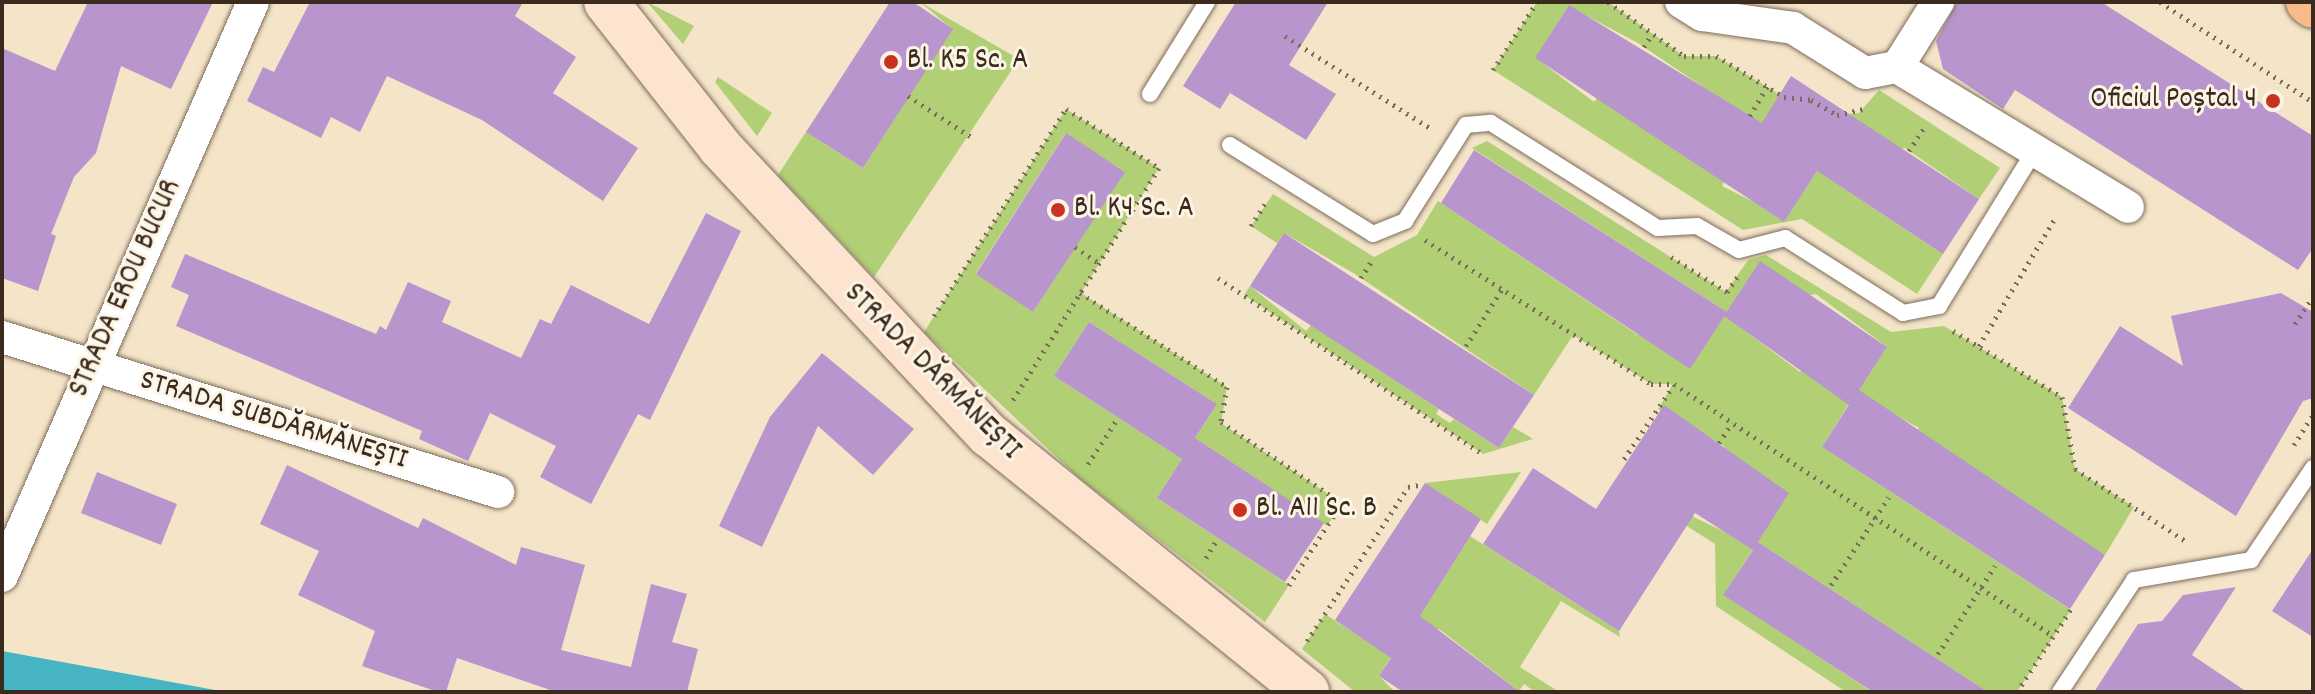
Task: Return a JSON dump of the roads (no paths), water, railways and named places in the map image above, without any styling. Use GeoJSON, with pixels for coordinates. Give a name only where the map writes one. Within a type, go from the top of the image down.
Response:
{"type":"FeatureCollection","features":[{"type":"Feature","properties":{"kind":"main road"},"geometry":{"type":"LineString","coordinates":[[2308,2],[2313,6]]}},
{"type":"Feature","properties":{"kind":"street","name":"STRADA EROU BUCUR"},"geometry":{"type":"LineString","coordinates":[[2,576],[253,2]]}},
{"type":"Feature","properties":{"kind":"street","name":"STRADA DĂRMĂNEȘTI"},"geometry":{"type":"LineString","coordinates":[[606,2],[720,147],[989,435],[1307,692]]}},
{"type":"Feature","properties":{"kind":"street"},"geometry":{"type":"LineString","coordinates":[[1681,2],[1702,15],[1793,28],[1865,73],[1897,67],[2128,207]]}},
{"type":"Feature","properties":{"kind":"street"},"geometry":{"type":"LineString","coordinates":[[1897,67],[1938,2]]}},
{"type":"Feature","properties":{"kind":"street","name":"STRADA SUBDĂRMĂNEȘTI"},"geometry":{"type":"LineString","coordinates":[[2,337],[498,492]]}},
{"type":"Feature","properties":{"kind":"lane"},"geometry":{"type":"LineString","coordinates":[[1150,94],[1207,2]]}},
{"type":"Feature","properties":{"kind":"lane"},"geometry":{"type":"LineString","coordinates":[[1230,145],[1373,234],[1405,221],[1466,125],[1491,123],[1658,228],[1697,226],[1739,250],[1785,238],[1903,313],[1939,306],[2035,150]]}},
{"type":"Feature","properties":{"kind":"lane"},"geometry":{"type":"LineString","coordinates":[[2060,692],[2134,580],[2251,560],[2313,468]]}},
{"type":"Feature","properties":{"kind":"water"},"geometry":{"type":"Polygon","coordinates":[[[2,651],[226,692],[2,692],[2,651]]]}},
{"type":"Feature","properties":{"kind":"place","name":"Bl. K5 Sc. A"},"geometry":{"type":"Point","coordinates":[891,62]}},
{"type":"Feature","properties":{"kind":"place","name":"Oficiul Poștal 4"},"geometry":{"type":"Point","coordinates":[2273,101]}},
{"type":"Feature","properties":{"kind":"place","name":"Bl. K4 Sc. A"},"geometry":{"type":"Point","coordinates":[1058,210]}},
{"type":"Feature","properties":{"kind":"place","name":"Bl. A11 Sc. B"},"geometry":{"type":"Point","coordinates":[1240,510]}}]}
